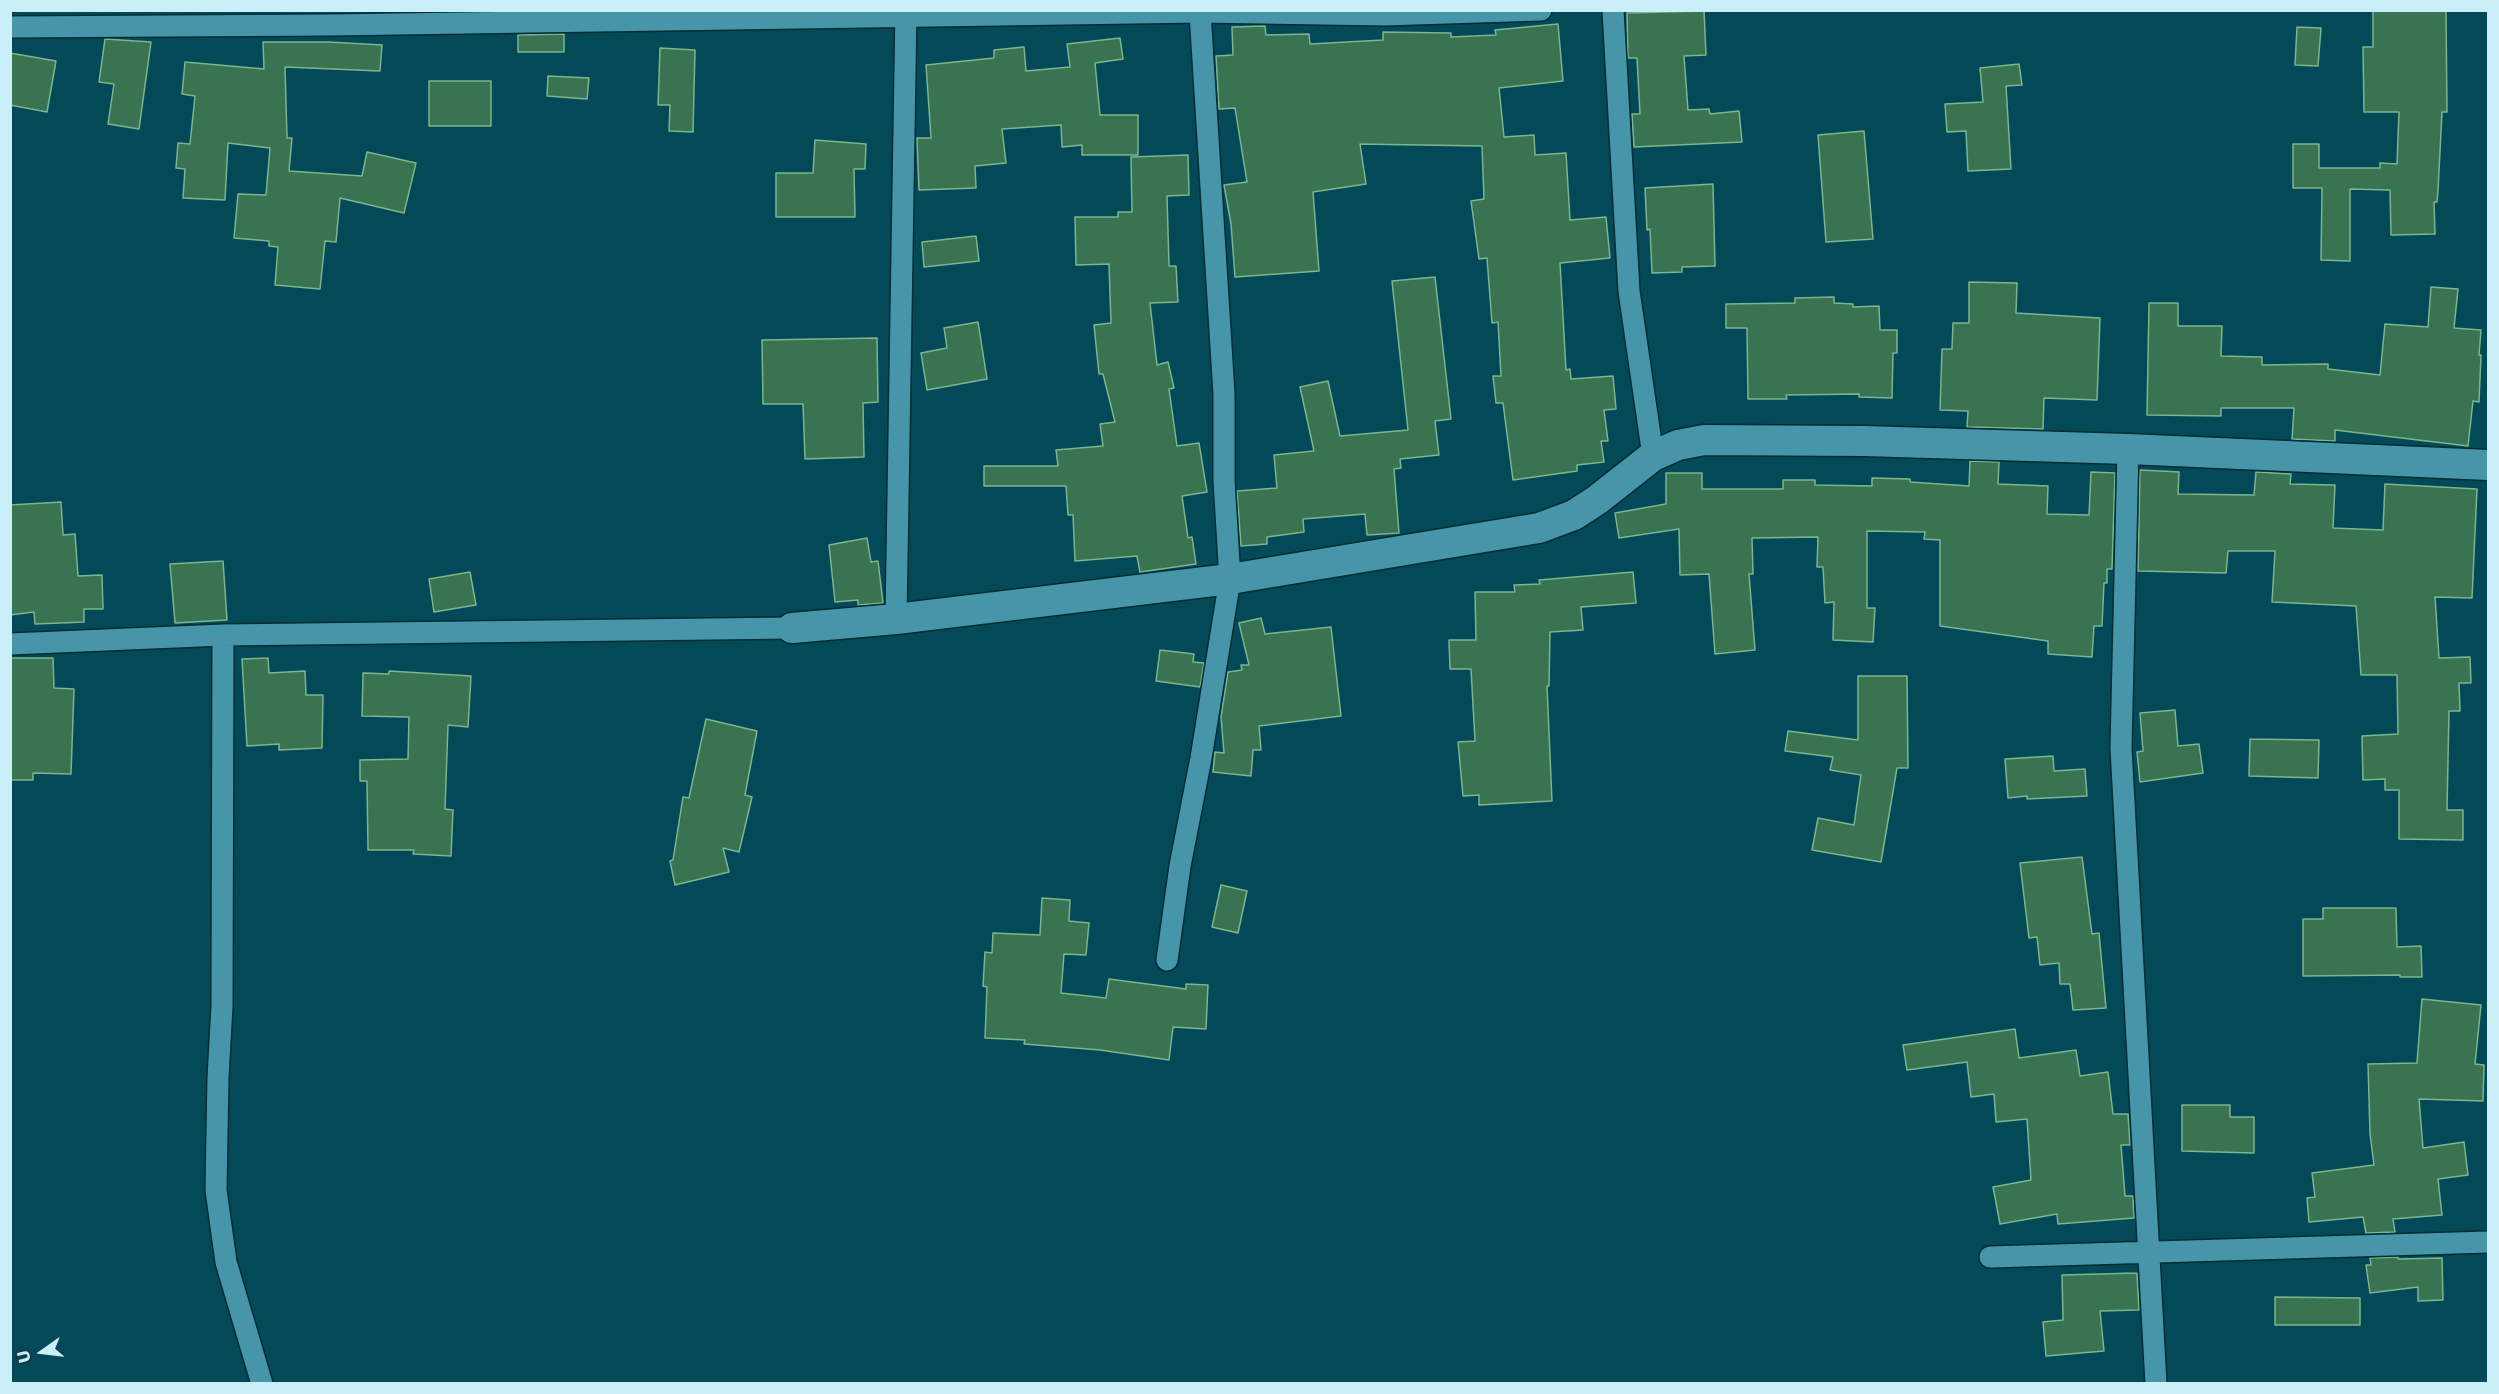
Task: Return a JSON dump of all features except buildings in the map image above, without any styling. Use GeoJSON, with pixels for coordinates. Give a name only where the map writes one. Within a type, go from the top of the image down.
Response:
{"type":"FeatureCollection","features":[{"type":"Feature","properties":{"kind":"street"},"geometry":{"type":"LineString","coordinates":[[10,27],[906,13],[1200,11],[1384,15],[1541,10]]}},
{"type":"Feature","properties":{"kind":"street"},"geometry":{"type":"LineString","coordinates":[[1613,10],[1629,291],[1653,456]]}},
{"type":"Feature","properties":{"kind":"street"},"geometry":{"type":"LineString","coordinates":[[1167,960],[1180,866],[1202,758],[1230,579],[1224,481],[1224,394],[1200,11]]}},
{"type":"Feature","properties":{"kind":"street"},"geometry":{"type":"LineString","coordinates":[[896,619],[906,13]]}},
{"type":"Feature","properties":{"kind":"street"},"geometry":{"type":"LineString","coordinates":[[10,644],[223,635],[792,628],[896,619],[1230,579],[1539,528],[1582,510],[1617,486],[1653,456],[1678,445],[1704,441],[1864,441],[2128,449],[2488,465]]}},
{"type":"Feature","properties":{"kind":"street"},"geometry":{"type":"LineString","coordinates":[[2128,449],[2121,748],[2156,1383]]}},
{"type":"Feature","properties":{"kind":"street"},"geometry":{"type":"LineString","coordinates":[[223,635],[222,1006],[216,1191],[226,1262],[262,1383]]}},
{"type":"Feature","properties":{"kind":"street"},"geometry":{"type":"LineString","coordinates":[[1990,1257],[2488,1242]]}}]}
